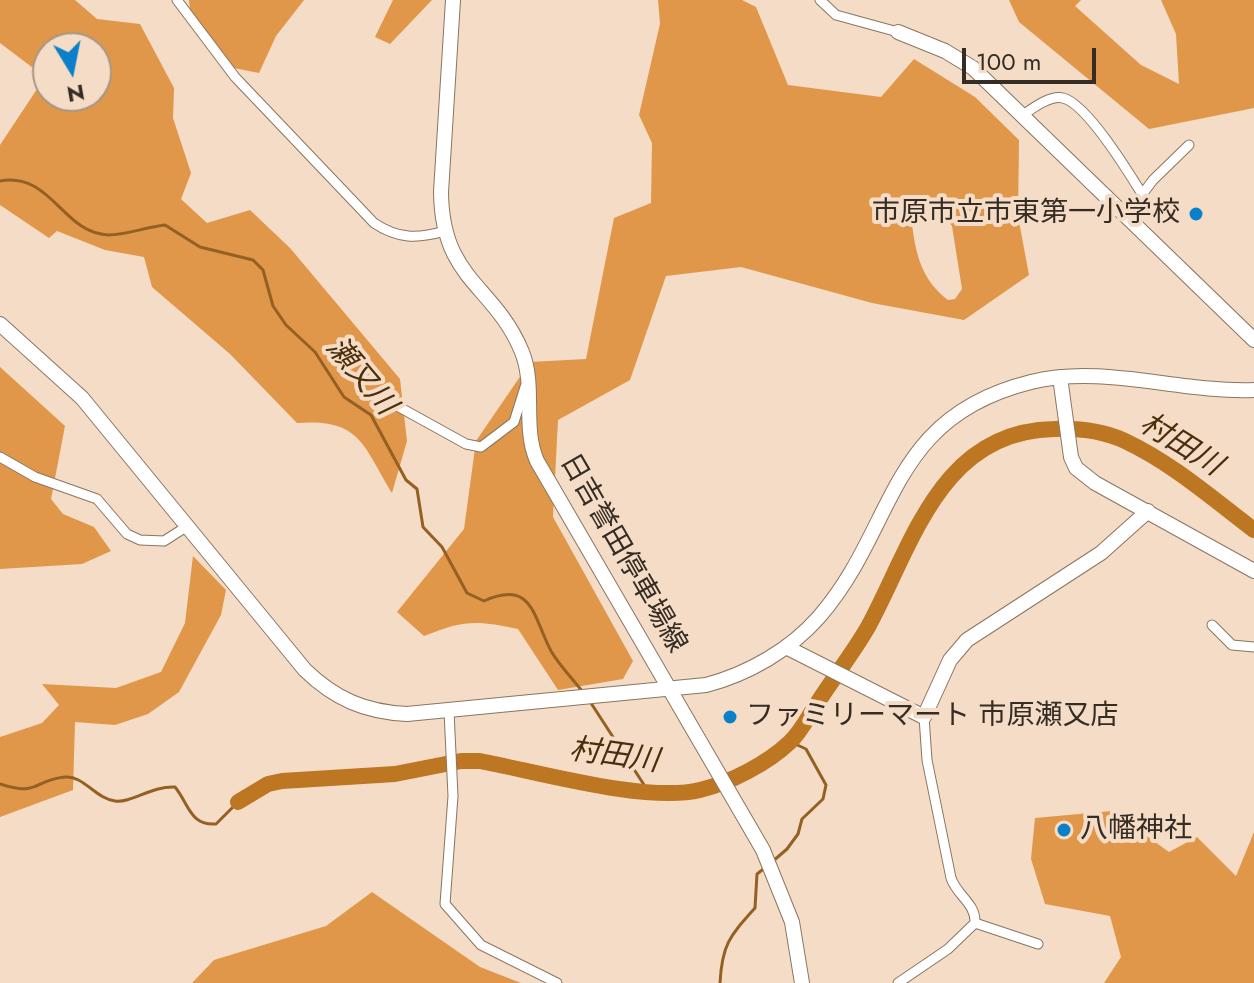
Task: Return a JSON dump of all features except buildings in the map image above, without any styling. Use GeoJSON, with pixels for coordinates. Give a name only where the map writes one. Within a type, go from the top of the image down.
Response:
{"type":"FeatureCollection","features":[{"type":"Feature","properties":{"kind":"street"},"geometry":{"type":"LineString","coordinates":[[177,0],[235,77],[374,223],[390,234],[410,238],[445,231]]}},
{"type":"Feature","properties":{"kind":"street","name":"日吉誉田停車場線"},"geometry":{"type":"LineString","coordinates":[[453,0],[442,174],[445,231],[459,267],[513,332],[528,378],[533,451],[696,732],[779,884],[792,922],[802,983]]}},
{"type":"Feature","properties":{"kind":"street"},"geometry":{"type":"LineString","coordinates":[[820,0],[836,15],[898,32],[945,51],[973,68],[1254,340]]}},
{"type":"Feature","properties":{"kind":"street"},"geometry":{"type":"LineString","coordinates":[[1023,115],[1055,98],[1067,100],[1102,133],[1142,194]]}},
{"type":"Feature","properties":{"kind":"street"},"geometry":{"type":"LineString","coordinates":[[1126,216],[1142,194],[1189,145]]}},
{"type":"Feature","properties":{"kind":"street"},"geometry":{"type":"LineString","coordinates":[[0,324],[82,398],[186,527],[323,687],[370,711],[407,714],[581,698],[726,680],[786,647],[818,619],[840,589],[893,486],[931,436],[967,409],[1032,381],[1060,377],[1109,378],[1192,389],[1254,390]]}},
{"type":"Feature","properties":{"kind":"street"},"geometry":{"type":"LineString","coordinates":[[1060,377],[1071,457],[1086,478],[1254,571]]}},
{"type":"Feature","properties":{"kind":"street"},"geometry":{"type":"LineString","coordinates":[[390,402],[466,444],[481,447],[514,422],[528,378]]}},
{"type":"Feature","properties":{"kind":"street"},"geometry":{"type":"LineString","coordinates":[[0,457],[35,477],[97,499],[127,534],[140,540],[164,541],[186,527]]}},
{"type":"Feature","properties":{"kind":"street"},"geometry":{"type":"LineString","coordinates":[[975,923],[972,907],[951,878],[927,760],[924,717],[950,660],[967,640],[1101,553],[1148,511]]}},
{"type":"Feature","properties":{"kind":"street"},"geometry":{"type":"LineString","coordinates":[[1212,625],[1232,645],[1254,647]]}},
{"type":"Feature","properties":{"kind":"street"},"geometry":{"type":"LineString","coordinates":[[786,647],[924,717]]}},
{"type":"Feature","properties":{"kind":"street"},"geometry":{"type":"LineString","coordinates":[[449,711],[453,796],[445,904],[481,945],[557,983]]}},
{"type":"Feature","properties":{"kind":"street"},"geometry":{"type":"LineString","coordinates":[[975,923],[1038,944]]}},
{"type":"Feature","properties":{"kind":"street"},"geometry":{"type":"LineString","coordinates":[[898,983],[948,949],[975,923]]}},
{"type":"Feature","properties":{"kind":"shaded area"},"geometry":{"type":"Polygon","coordinates":[[[0,0],[75,0],[97,19],[140,24],[174,88],[173,118],[191,173],[181,199],[207,223],[250,210],[290,248],[400,379],[407,441],[392,493],[357,438],[334,425],[297,423],[230,354],[152,287],[144,257],[105,250],[57,231],[49,238],[0,205],[0,145],[32,97],[32,112],[112,112],[112,32],[32,32],[32,67],[0,43],[0,0]]]}},
{"type":"Feature","properties":{"kind":"shaded area"},"geometry":{"type":"Polygon","coordinates":[[[189,0],[304,0],[276,36],[259,73],[224,66],[190,11],[189,0]]]}},
{"type":"Feature","properties":{"kind":"shaded area"},"geometry":{"type":"Polygon","coordinates":[[[393,0],[432,0],[390,44],[375,37],[393,0]]]}},
{"type":"Feature","properties":{"kind":"shaded area"},"geometry":{"type":"Polygon","coordinates":[[[658,0],[742,0],[756,7],[788,85],[881,97],[914,59],[975,97],[1019,140],[1018,216],[1029,275],[964,320],[872,303],[741,267],[666,276],[630,380],[558,420],[553,517],[633,661],[623,679],[558,690],[518,629],[470,623],[424,636],[397,612],[464,529],[476,441],[530,362],[586,359],[614,218],[651,203],[652,143],[639,115],[660,24],[658,0]],[[929,199],[912,224],[926,276],[948,300],[955,299],[962,289],[952,226],[929,199]]]}},
{"type":"Feature","properties":{"kind":"shaded area"},"geometry":{"type":"Polygon","coordinates":[[[1009,0],[1081,0],[1075,6],[1141,65],[1179,84],[1176,34],[1161,0],[1254,0],[1254,108],[1149,129],[1019,22],[1009,0]]]}},
{"type":"Feature","properties":{"kind":"shaded area"},"geometry":{"type":"Polygon","coordinates":[[[0,367],[65,426],[51,499],[63,514],[94,527],[111,551],[82,564],[0,569],[0,367]]]}},
{"type":"Feature","properties":{"kind":"shaded area"},"geometry":{"type":"Polygon","coordinates":[[[193,556],[226,590],[221,615],[179,692],[148,714],[115,725],[75,722],[73,790],[0,817],[0,737],[42,723],[59,705],[42,684],[116,688],[161,672],[185,623],[193,556]]]}},
{"type":"Feature","properties":{"kind":"shaded area"},"geometry":{"type":"Polygon","coordinates":[[[1112,811],[1169,852],[1197,837],[1236,876],[1254,832],[1254,983],[1104,983],[1121,957],[1110,916],[1045,904],[1031,859],[1035,818],[1112,811]]]}},
{"type":"Feature","properties":{"kind":"shaded area"},"geometry":{"type":"Polygon","coordinates":[[[372,892],[480,967],[521,983],[192,983],[214,960],[326,926],[372,892]]]}},
{"type":"Feature","properties":{"kind":"waterway","name":"瀬又川"},"geometry":{"type":"LineString","coordinates":[[0,181],[32,185],[92,232],[115,235],[165,225],[200,247],[253,260],[263,270],[273,306],[286,325],[315,352],[344,397],[371,415],[406,480],[417,489],[423,527],[442,547],[467,593],[484,601],[500,595],[522,598],[535,614],[554,656],[582,691]]}},
{"type":"Feature","properties":{"kind":"waterway","name":"村田川"},"geometry":{"type":"LineString","coordinates":[[238,802],[268,784],[282,781],[395,774],[461,761],[480,761],[592,784],[651,792],[700,790],[736,777],[760,765],[798,733],[862,637],[917,528],[935,498],[957,471],[983,449],[1015,435],[1073,429],[1117,438],[1176,471],[1254,530]]}},
{"type":"Feature","properties":{"kind":"waterway","name":"瀬又川"},"geometry":{"type":"LineString","coordinates":[[589,700],[650,794]]}},
{"type":"Feature","properties":{"kind":"waterway"},"geometry":{"type":"LineString","coordinates":[[772,862],[798,834],[802,819],[823,799],[826,785],[806,749],[791,742]]}},
{"type":"Feature","properties":{"kind":"waterway","name":"村田川"},"geometry":{"type":"LineString","coordinates":[[0,784],[22,789],[72,777],[115,801],[175,787],[195,818],[207,824],[216,824],[238,802]]}},
{"type":"Feature","properties":{"kind":"waterway"},"geometry":{"type":"LineString","coordinates":[[720,983],[725,950],[733,934],[755,908],[757,874],[766,867]]}},
{"type":"Feature","properties":{"kind":"place","name":"市原市立市東第一小学校"},"geometry":{"type":"Point","coordinates":[1196,214]}},
{"type":"Feature","properties":{"kind":"place","name":"ファミリーマート 市原瀬又店"},"geometry":{"type":"Point","coordinates":[730,717]}},
{"type":"Feature","properties":{"kind":"place","name":"八幡神社"},"geometry":{"type":"Point","coordinates":[1064,830]}}]}
